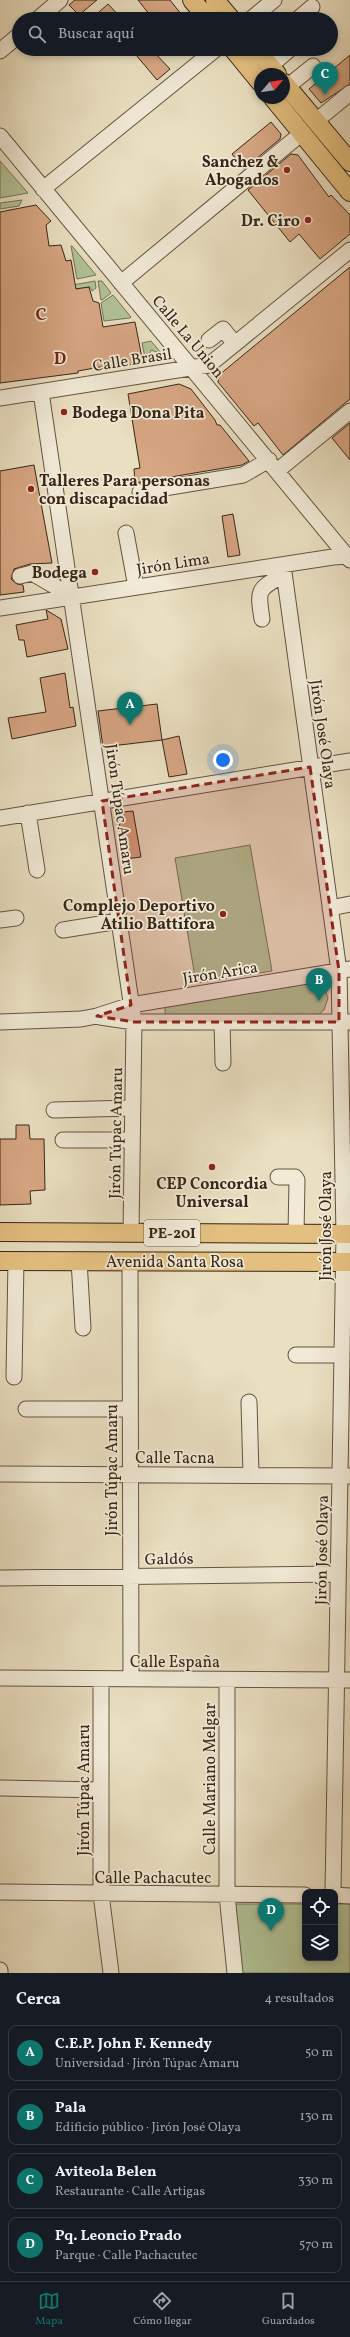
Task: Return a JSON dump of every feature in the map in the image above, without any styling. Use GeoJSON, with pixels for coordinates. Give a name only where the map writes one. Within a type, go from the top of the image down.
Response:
{"type":"FeatureCollection","features":[{"type":"Feature","properties":{"kind":"main road"},"geometry":{"type":"LineString","coordinates":[[192,0],[202,12]]}},
{"type":"Feature","properties":{"kind":"main road"},"geometry":{"type":"LineString","coordinates":[[215,0],[225,12]]}},
{"type":"Feature","properties":{"kind":"main road"},"geometry":{"type":"LineString","coordinates":[[239,56],[254,75]]}},
{"type":"Feature","properties":{"kind":"main road"},"geometry":{"type":"LineString","coordinates":[[262,56],[272,68]]}},
{"type":"Feature","properties":{"kind":"main road"},"geometry":{"type":"LineString","coordinates":[[290,89],[350,162]]}},
{"type":"Feature","properties":{"kind":"main road"},"geometry":{"type":"LineString","coordinates":[[278,104],[350,192]]}},
{"type":"Feature","properties":{"kind":"main road","name":"Avenida Santa Rosa"},"geometry":{"type":"LineString","coordinates":[[0,1232],[347,1234]]}},
{"type":"Feature","properties":{"kind":"main road","name":"Avenida Santa Rosa"},"geometry":{"type":"LineString","coordinates":[[8,1261],[79,1260],[347,1262]]}},
{"type":"Feature","properties":{"kind":"street"},"geometry":{"type":"LineString","coordinates":[[46,12],[60,0]]}},
{"type":"Feature","properties":{"kind":"street"},"geometry":{"type":"LineString","coordinates":[[259,12],[274,0]]}},
{"type":"Feature","properties":{"kind":"street"},"geometry":{"type":"LineString","coordinates":[[306,12],[312,7]]}},
{"type":"Feature","properties":{"kind":"street"},"geometry":{"type":"LineString","coordinates":[[0,51],[12,41]]}},
{"type":"Feature","properties":{"kind":"street"},"geometry":{"type":"LineString","coordinates":[[43,189],[207,56]]}},
{"type":"Feature","properties":{"kind":"street"},"geometry":{"type":"LineString","coordinates":[[283,68],[288,56]]}},
{"type":"Feature","properties":{"kind":"street"},"geometry":{"type":"LineString","coordinates":[[290,74],[313,66]]}},
{"type":"Feature","properties":{"kind":"street"},"geometry":{"type":"LineString","coordinates":[[316,121],[350,94]]}},
{"type":"Feature","properties":{"kind":"street"},"geometry":{"type":"LineString","coordinates":[[121,283],[302,133]]}},
{"type":"Feature","properties":{"kind":"street","name":"Calle La Union"},"geometry":{"type":"LineString","coordinates":[[0,136],[349,558]]}},
{"type":"Feature","properties":{"kind":"street","name":"Calle Brasil"},"geometry":{"type":"LineString","coordinates":[[0,398],[209,365],[350,250]]}},
{"type":"Feature","properties":{"kind":"street"},"geometry":{"type":"LineString","coordinates":[[209,340],[223,329],[235,344]]}},
{"type":"Feature","properties":{"kind":"street","name":"Jirón Túpac Amaru"},"geometry":{"type":"LineString","coordinates":[[41,392],[69,597],[102,801],[134,1022],[131,1233]]}},
{"type":"Feature","properties":{"kind":"street"},"geometry":{"type":"LineString","coordinates":[[140,492],[243,476],[273,465],[350,411]]}},
{"type":"Feature","properties":{"kind":"street"},"geometry":{"type":"LineString","coordinates":[[126,533],[136,587]]}},
{"type":"Feature","properties":{"kind":"street","name":"Jirón Lima"},"geometry":{"type":"LineString","coordinates":[[0,608],[136,587],[284,569],[333,557],[349,558]]}},
{"type":"Feature","properties":{"kind":"street"},"geometry":{"type":"LineString","coordinates":[[262,619],[258,595],[263,587],[284,569]]}},
{"type":"Feature","properties":{"kind":"street","name":"Jirón José Olaya"},"geometry":{"type":"LineString","coordinates":[[284,569],[330,908],[345,970],[347,1262],[342,1355],[346,1382],[345,1476],[338,1574],[343,1680],[333,1889]]}},
{"type":"Feature","properties":{"kind":"street"},"geometry":{"type":"LineString","coordinates":[[20,576],[32,573],[56,587],[69,597]]}},
{"type":"Feature","properties":{"kind":"street"},"geometry":{"type":"LineString","coordinates":[[0,818],[350,761]]}},
{"type":"Feature","properties":{"kind":"street"},"geometry":{"type":"LineString","coordinates":[[28,813],[38,870]]}},
{"type":"Feature","properties":{"kind":"street"},"geometry":{"type":"LineString","coordinates":[[330,908],[350,904]]}},
{"type":"Feature","properties":{"kind":"street"},"geometry":{"type":"LineString","coordinates":[[0,920],[16,918]]}},
{"type":"Feature","properties":{"kind":"street"},"geometry":{"type":"LineString","coordinates":[[63,930],[119,921]]}},
{"type":"Feature","properties":{"kind":"street","name":"Jirón Arica"},"geometry":{"type":"LineString","coordinates":[[0,1022],[30,1022],[97,1016],[132,1004],[345,970]]}},
{"type":"Feature","properties":{"kind":"street","name":"Jirón Arica"},"geometry":{"type":"LineString","coordinates":[[97,1016],[134,1022],[345,1022]]}},
{"type":"Feature","properties":{"kind":"street"},"geometry":{"type":"LineString","coordinates":[[222,1022],[223,1063]]}},
{"type":"Feature","properties":{"kind":"street"},"geometry":{"type":"LineString","coordinates":[[54,1110],[133,1108]]}},
{"type":"Feature","properties":{"kind":"street"},"geometry":{"type":"LineString","coordinates":[[63,1140],[132,1140]]}},
{"type":"Feature","properties":{"kind":"street"},"geometry":{"type":"LineString","coordinates":[[278,1177],[295,1177],[298,1180],[296,1234]]}},
{"type":"Feature","properties":{"kind":"street"},"geometry":{"type":"LineString","coordinates":[[79,1260],[83,1328]]}},
{"type":"Feature","properties":{"kind":"street"},"geometry":{"type":"LineString","coordinates":[[8,1261],[14,1377]]}},
{"type":"Feature","properties":{"kind":"street","name":"Jirón Túpac Amaru"},"geometry":{"type":"LineString","coordinates":[[130,1261],[129,1576],[131,1679]]}},
{"type":"Feature","properties":{"kind":"street"},"geometry":{"type":"LineString","coordinates":[[296,1354],[342,1355]]}},
{"type":"Feature","properties":{"kind":"street"},"geometry":{"type":"LineString","coordinates":[[250,1402],[251,1475]]}},
{"type":"Feature","properties":{"kind":"street"},"geometry":{"type":"LineString","coordinates":[[26,1409],[129,1409]]}},
{"type":"Feature","properties":{"kind":"street","name":"Calle Tacna"},"geometry":{"type":"LineString","coordinates":[[0,1474],[345,1476]]}},
{"type":"Feature","properties":{"kind":"street","name":"Galdós"},"geometry":{"type":"LineString","coordinates":[[0,1578],[338,1574]]}},
{"type":"Feature","properties":{"kind":"street","name":"Calle España"},"geometry":{"type":"LineString","coordinates":[[0,1678],[343,1680]]}},
{"type":"Feature","properties":{"kind":"street","name":"Jirón Túpac Amaru"},"geometry":{"type":"LineString","coordinates":[[101,1679],[101,1894],[111,1973]]}},
{"type":"Feature","properties":{"kind":"street","name":"Calle Mariano Melgar"},"geometry":{"type":"LineString","coordinates":[[227,1680],[227,1895],[235,1973]]}},
{"type":"Feature","properties":{"kind":"street"},"geometry":{"type":"LineString","coordinates":[[0,1788],[101,1790]]}},
{"type":"Feature","properties":{"kind":"street","name":"Calle Pachacutec"},"geometry":{"type":"LineString","coordinates":[[0,1892],[302,1895]]}},
{"type":"Feature","properties":{"kind":"street"},"geometry":{"type":"LineString","coordinates":[[338,1895],[350,1896]]}},
{"type":"Feature","properties":{"kind":"highlighted area"},"geometry":{"type":"Polygon","coordinates":[[[310,767],[339,971],[339,1022],[134,1022],[97,1016],[131,1005],[102,801],[310,767]]]}},
{"type":"Feature","properties":{"kind":"green space"},"geometry":{"type":"Polygon","coordinates":[[[0,161],[28,193],[0,198],[0,161]]]}},
{"type":"Feature","properties":{"kind":"green space"},"geometry":{"type":"Polygon","coordinates":[[[22,200],[19,206],[0,209],[0,203],[22,200]]]}},
{"type":"Feature","properties":{"kind":"green space"},"geometry":{"type":"Polygon","coordinates":[[[72,246],[96,275],[77,279],[72,246]]]}},
{"type":"Feature","properties":{"kind":"green space"},"geometry":{"type":"Polygon","coordinates":[[[95,281],[96,288],[92,291],[90,287],[74,289],[73,285],[95,281]]]}},
{"type":"Feature","properties":{"kind":"green space"},"geometry":{"type":"Polygon","coordinates":[[[98,281],[102,281],[111,293],[102,300],[101,300],[98,281]]]}},
{"type":"Feature","properties":{"kind":"green space"},"geometry":{"type":"Polygon","coordinates":[[[113,295],[131,317],[130,318],[104,321],[101,303],[113,295]]]}},
{"type":"Feature","properties":{"kind":"green space"},"geometry":{"type":"Polygon","coordinates":[[[151,341],[162,354],[151,350],[149,357],[156,357],[160,360],[146,362],[142,343],[151,341]]]}},
{"type":"Feature","properties":{"kind":"green space","name":"Complejo Deportivo Atilio Battifora"},"geometry":{"type":"Polygon","coordinates":[[[250,845],[272,971],[196,983],[175,858],[250,845]]]}},
{"type":"Feature","properties":{"kind":"green space"},"geometry":{"type":"Polygon","coordinates":[[[314,982],[324,987],[328,998],[324,1010],[318,1015],[166,1015],[165,1013],[165,1007],[314,982]]]}},
{"type":"Feature","properties":{"kind":"green space"},"geometry":{"type":"Polygon","coordinates":[[[234,1904],[302,1904],[302,1961],[338,1961],[338,1904],[350,1904],[350,1973],[242,1973],[234,1904]]]}},
{"type":"Feature","properties":{"kind":"building"},"geometry":{"type":"Polygon","coordinates":[[[75,0],[97,0],[83,12],[76,12],[69,5],[75,0]]]}},
{"type":"Feature","properties":{"kind":"building"},"geometry":{"type":"Polygon","coordinates":[[[138,0],[170,0],[179,12],[147,12],[138,0]]]}},
{"type":"Feature","properties":{"kind":"building"},"geometry":{"type":"Polygon","coordinates":[[[108,4],[115,12],[99,12],[108,4]]]}},
{"type":"Feature","properties":{"kind":"building"},"geometry":{"type":"Polygon","coordinates":[[[350,55],[350,84],[321,103],[309,89],[350,55]]]}},
{"type":"Feature","properties":{"kind":"building"},"geometry":{"type":"Polygon","coordinates":[[[137,56],[158,56],[170,69],[157,80],[137,56]]]}},
{"type":"Feature","properties":{"kind":"building"},"geometry":{"type":"Polygon","coordinates":[[[271,122],[281,134],[280,139],[244,169],[232,154],[271,122]]]}},
{"type":"Feature","properties":{"kind":"building"},"geometry":{"type":"Polygon","coordinates":[[[291,154],[298,155],[329,197],[331,195],[350,215],[350,234],[320,259],[299,234],[290,242],[248,190],[291,154]]]}},
{"type":"Feature","properties":{"kind":"building"},"geometry":{"type":"Polygon","coordinates":[[[36,205],[51,221],[46,225],[49,246],[61,245],[66,261],[71,260],[76,289],[89,287],[93,301],[99,303],[103,327],[135,322],[142,358],[133,360],[133,364],[117,367],[117,364],[78,371],[78,373],[0,383],[0,212],[36,205]]]}},
{"type":"Feature","properties":{"kind":"building"},"geometry":{"type":"Polygon","coordinates":[[[350,267],[350,399],[283,455],[258,423],[254,426],[218,382],[219,375],[350,267]]]}},
{"type":"Feature","properties":{"kind":"building"},"geometry":{"type":"Polygon","coordinates":[[[179,384],[191,389],[215,420],[217,425],[220,425],[249,461],[242,465],[135,483],[134,469],[140,468],[128,394],[179,384]]]}},
{"type":"Feature","properties":{"kind":"building"},"geometry":{"type":"Polygon","coordinates":[[[350,423],[350,460],[332,438],[350,423]]]}},
{"type":"Feature","properties":{"kind":"building"},"geometry":{"type":"Polygon","coordinates":[[[34,465],[52,563],[30,564],[14,569],[11,579],[17,584],[23,585],[24,592],[0,595],[0,471],[34,465]]]}},
{"type":"Feature","properties":{"kind":"building"},"geometry":{"type":"Polygon","coordinates":[[[233,514],[240,555],[228,557],[222,516],[233,514]]]}},
{"type":"Feature","properties":{"kind":"building"},"geometry":{"type":"Polygon","coordinates":[[[46,610],[61,619],[68,649],[27,657],[24,640],[19,640],[16,625],[48,619],[46,610]]]}},
{"type":"Feature","properties":{"kind":"building"},"geometry":{"type":"Polygon","coordinates":[[[65,673],[70,708],[73,707],[76,726],[12,739],[8,718],[46,712],[40,678],[65,673]]]}},
{"type":"Feature","properties":{"kind":"building"},"geometry":{"type":"Polygon","coordinates":[[[157,704],[162,740],[103,747],[98,711],[157,704]]]}},
{"type":"Feature","properties":{"kind":"building"},"geometry":{"type":"Polygon","coordinates":[[[179,736],[187,774],[169,777],[162,740],[179,736]]]}},
{"type":"Feature","properties":{"kind":"building"},"geometry":{"type":"Polygon","coordinates":[[[133,811],[141,857],[125,859],[118,817],[123,812],[133,811]]]}},
{"type":"Feature","properties":{"kind":"building"},"geometry":{"type":"Polygon","coordinates":[[[16,1125],[29,1125],[30,1139],[44,1139],[45,1190],[30,1191],[31,1204],[0,1205],[0,1139],[16,1139],[16,1125]]]}},
{"type":"Feature","properties":{"kind":"place","name":"Aviteola Belen"},"geometry":{"type":"Point","coordinates":[325,95]}},
{"type":"Feature","properties":{"kind":"place","name":"Sanchez & Abogados"},"geometry":{"type":"Point","coordinates":[287,170]}},
{"type":"Feature","properties":{"kind":"place","name":"Dr. Ciro"},"geometry":{"type":"Point","coordinates":[308,220]}},
{"type":"Feature","properties":{"kind":"place","name":"Bodega Dona Pita"},"geometry":{"type":"Point","coordinates":[64,412]}},
{"type":"Feature","properties":{"kind":"place","name":"Talleres Para personas con discapacidad"},"geometry":{"type":"Point","coordinates":[31,489]}},
{"type":"Feature","properties":{"kind":"place","name":"Bodega"},"geometry":{"type":"Point","coordinates":[95,572]}},
{"type":"Feature","properties":{"kind":"place","name":"C.E.P. John F. Kennedy"},"geometry":{"type":"Point","coordinates":[130,725]}},
{"type":"Feature","properties":{"kind":"place","name":"Complejo Deportivo Atilio Battifora"},"geometry":{"type":"Point","coordinates":[223,914]}},
{"type":"Feature","properties":{"kind":"place","name":"Pala"},"geometry":{"type":"Point","coordinates":[319,1001]}},
{"type":"Feature","properties":{"kind":"place","name":"CEP Concordia Universal"},"geometry":{"type":"Point","coordinates":[212,1167]}},
{"type":"Feature","properties":{"kind":"place","name":"Pq. Leoncio Prado"},"geometry":{"type":"Point","coordinates":[271,1931]}},
{"type":"Feature","properties":{"kind":"district","name":"C"},"geometry":{"type":"Point","coordinates":[41,314]}},
{"type":"Feature","properties":{"kind":"district","name":"D"},"geometry":{"type":"Point","coordinates":[60,358]}}]}
